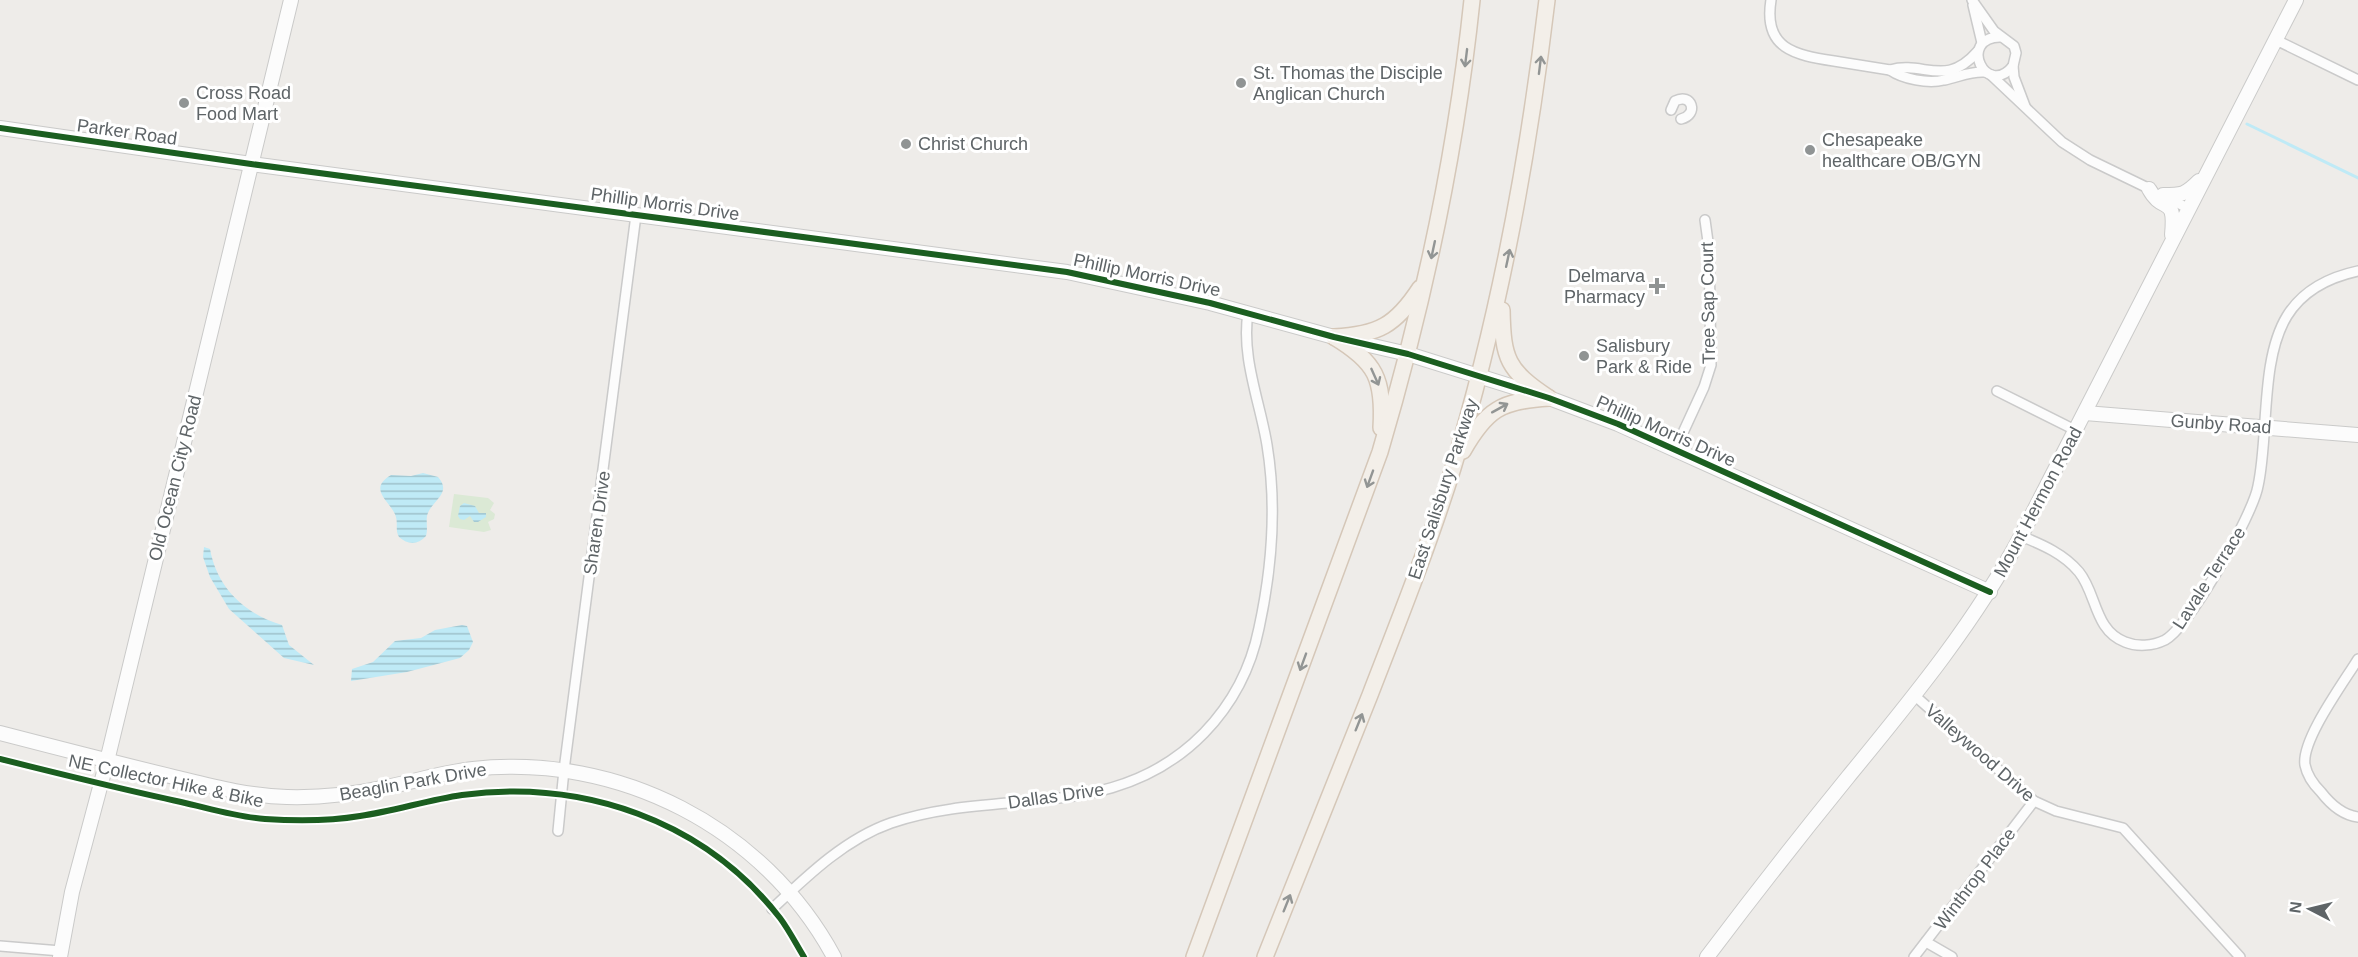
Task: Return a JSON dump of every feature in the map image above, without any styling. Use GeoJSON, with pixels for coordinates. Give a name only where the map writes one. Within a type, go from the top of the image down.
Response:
{"type":"FeatureCollection","features":[{"type":"Feature","properties":{"kind":"main road","name":"Old Ocean City Road"},"geometry":{"type":"LineString","coordinates":[[60,954],[72,892],[107,761],[291,0]]}},
{"type":"Feature","properties":{"kind":"main road"},"geometry":{"type":"LineString","coordinates":[[1194,957],[1380,452],[1427,276],[1454,139],[1472,0]]}},
{"type":"Feature","properties":{"kind":"main road","name":"East Salisbury Parkway"},"geometry":{"type":"LineString","coordinates":[[1265,957],[1410,593],[1452,469],[1501,290],[1528,143],[1547,0]]}},
{"type":"Feature","properties":{"kind":"main road","name":"Mount Hermon Road"},"geometry":{"type":"LineString","coordinates":[[1707,957],[1785,855],[1914,695],[1990,592],[2085,413],[2296,0]]}},
{"type":"Feature","properties":{"kind":"main road","name":"Parker Road"},"geometry":{"type":"LineString","coordinates":[[0,128],[251,164]]}},
{"type":"Feature","properties":{"kind":"main road","name":"Phillip Morris Drive"},"geometry":{"type":"LineString","coordinates":[[251,164],[1067,272],[1248,313],[1408,354],[1549,398],[1618,424],[1990,592]]}},
{"type":"Feature","properties":{"kind":"main road"},"geometry":{"type":"LineString","coordinates":[[2163,195],[2180,195],[2187,192],[2208,171]]}},
{"type":"Feature","properties":{"kind":"main road"},"geometry":{"type":"LineString","coordinates":[[2149,189],[2154,197],[2173,211],[2172,243]]}},
{"type":"Feature","properties":{"kind":"main road"},"geometry":{"type":"LineString","coordinates":[[1335,337],[1369,334],[1393,321],[1410,304],[1427,276]]}},
{"type":"Feature","properties":{"kind":"main road"},"geometry":{"type":"LineString","coordinates":[[1501,290],[1502,337],[1510,364],[1524,380],[1549,398]]}},
{"type":"Feature","properties":{"kind":"main road"},"geometry":{"type":"LineString","coordinates":[[1335,337],[1366,360],[1379,383],[1382,396],[1380,452]]}},
{"type":"Feature","properties":{"kind":"main road"},"geometry":{"type":"LineString","coordinates":[[1452,469],[1476,429],[1495,410],[1517,400],[1549,398]]}},
{"type":"Feature","properties":{"kind":"main road","name":"Gunby Road"},"geometry":{"type":"LineString","coordinates":[[2085,413],[2358,435]]}},
{"type":"Feature","properties":{"kind":"main road","name":"Beaglin Park Drive"},"geometry":{"type":"LineString","coordinates":[[0,733],[234,791],[288,797],[360,792],[474,769],[520,767],[564,770],[631,786],[685,809],[742,847],[789,893],[819,931],[834,957]]}},
{"type":"Feature","properties":{"kind":"street"},"geometry":{"type":"LineString","coordinates":[[1771,0],[1770,15],[1773,33],[1777,40],[1790,51],[1805,57],[1890,70],[1898,75],[1933,81],[1971,72],[2004,74],[2016,60],[2014,45],[2000,37],[1972,0]]}},
{"type":"Feature","properties":{"kind":"street"},"geometry":{"type":"LineString","coordinates":[[1972,0],[1980,47],[1978,62],[1988,74],[2070,148],[2189,209]]}},
{"type":"Feature","properties":{"kind":"street"},"geometry":{"type":"LineString","coordinates":[[1890,70],[1900,67],[1941,72],[1963,64],[1987,39],[2000,37]]}},
{"type":"Feature","properties":{"kind":"street"},"geometry":{"type":"LineString","coordinates":[[2276,40],[2358,80]]}},
{"type":"Feature","properties":{"kind":"street"},"geometry":{"type":"LineString","coordinates":[[2013,66],[2017,87],[2027,110]]}},
{"type":"Feature","properties":{"kind":"street"},"geometry":{"type":"LineString","coordinates":[[1671,110],[1673,103],[1678,99],[1685,98],[1690,102],[1692,112],[1681,119]]}},
{"type":"Feature","properties":{"kind":"street","name":"Sharen Drive"},"geometry":{"type":"LineString","coordinates":[[558,831],[636,215]]}},
{"type":"Feature","properties":{"kind":"street","name":"Tree Sap Court"},"geometry":{"type":"LineString","coordinates":[[1675,450],[1712,365],[1709,249],[1705,220]]}},
{"type":"Feature","properties":{"kind":"street","name":"Lavale Terrace"},"geometry":{"type":"LineString","coordinates":[[2021,536],[2049,548],[2076,569],[2087,585],[2102,623],[2116,638],[2136,645],[2146,645],[2164,641],[2178,630],[2248,516],[2258,486],[2271,364],[2279,334],[2287,316],[2305,294],[2340,276],[2358,271]]}},
{"type":"Feature","properties":{"kind":"street","name":"Dallas Drive"},"geometry":{"type":"LineString","coordinates":[[772,909],[850,844],[879,828],[898,821],[953,810],[1081,795],[1126,784],[1170,762],[1198,739],[1221,714],[1240,683],[1254,649],[1271,545],[1271,478],[1262,418],[1246,345],[1248,313]]}},
{"type":"Feature","properties":{"kind":"street"},"geometry":{"type":"LineString","coordinates":[[1997,391],[2075,430]]}},
{"type":"Feature","properties":{"kind":"street"},"geometry":{"type":"LineString","coordinates":[[2358,659],[2310,738],[2305,757],[2307,772],[2325,798],[2341,812],[2358,818]]}},
{"type":"Feature","properties":{"kind":"street","name":"Valleywood Drive"},"geometry":{"type":"LineString","coordinates":[[1914,695],[2034,801],[2056,811],[2123,828],[2240,957]]}},
{"type":"Feature","properties":{"kind":"street","name":"Winthrop Place"},"geometry":{"type":"LineString","coordinates":[[1914,957],[2034,801]]}},
{"type":"Feature","properties":{"kind":"street"},"geometry":{"type":"LineString","coordinates":[[1926,942],[1952,957]]}},
{"type":"Feature","properties":{"kind":"street"},"geometry":{"type":"LineString","coordinates":[[0,946],[60,954]]}},
{"type":"Feature","properties":{"kind":"green space"},"geometry":{"type":"Polygon","coordinates":[[[454,494],[488,498],[494,503],[490,510],[495,514],[494,519],[488,522],[491,530],[484,532],[449,527],[454,494]]]}},
{"type":"Feature","properties":{"kind":"water"},"geometry":{"type":"Polygon","coordinates":[[[423,473],[438,477],[442,483],[442,493],[429,510],[426,536],[420,541],[409,543],[399,537],[396,517],[383,496],[381,486],[384,480],[391,475],[411,476],[423,473]]]}},
{"type":"Feature","properties":{"kind":"water"},"geometry":{"type":"Polygon","coordinates":[[[464,503],[475,506],[479,513],[486,513],[486,517],[478,522],[474,522],[470,516],[464,520],[460,519],[458,516],[460,506],[464,503]]]}},
{"type":"Feature","properties":{"kind":"water"},"geometry":{"type":"Polygon","coordinates":[[[204,547],[210,549],[219,576],[235,598],[256,614],[282,625],[289,645],[314,665],[284,658],[229,609],[210,577],[203,557],[204,547]]]}},
{"type":"Feature","properties":{"kind":"water"},"geometry":{"type":"Polygon","coordinates":[[[467,626],[473,642],[469,650],[460,658],[407,672],[351,681],[352,669],[373,662],[395,641],[421,638],[435,630],[467,626]]]}},
{"type":"Feature","properties":{"kind":"waterway"},"geometry":{"type":"LineString","coordinates":[[2247,124],[2358,178]]}},
{"type":"Feature","properties":{"kind":"cycle path"},"geometry":{"type":"LineString","coordinates":[[0,128],[251,164],[1067,272],[1210,303],[1334,337],[1408,354],[1549,398],[1618,424],[1990,592]]}},
{"type":"Feature","properties":{"kind":"cycle path","name":"NE Collector Hike & Bike"},"geometry":{"type":"LineString","coordinates":[[0,759],[223,812],[265,819],[349,818],[462,795],[507,792],[552,794],[596,801],[638,814],[678,832],[715,855],[749,884],[780,918],[804,957]]}},
{"type":"Feature","properties":{"kind":"place","name":"St. Thomas the Disciple Anglican Church"},"geometry":{"type":"Point","coordinates":[1241,83]}},
{"type":"Feature","properties":{"kind":"place","name":"Cross Road Food Mart"},"geometry":{"type":"Point","coordinates":[184,103]}},
{"type":"Feature","properties":{"kind":"place","name":"Christ Church"},"geometry":{"type":"Point","coordinates":[906,144]}},
{"type":"Feature","properties":{"kind":"place","name":"Chesapeake healthcare OB/GYN"},"geometry":{"type":"Point","coordinates":[1810,150]}},
{"type":"Feature","properties":{"kind":"place","name":"Delmarva Pharmacy"},"geometry":{"type":"Point","coordinates":[1657,286]}},
{"type":"Feature","properties":{"kind":"place","name":"Salisbury Park & Ride"},"geometry":{"type":"Point","coordinates":[1584,356]}}]}
